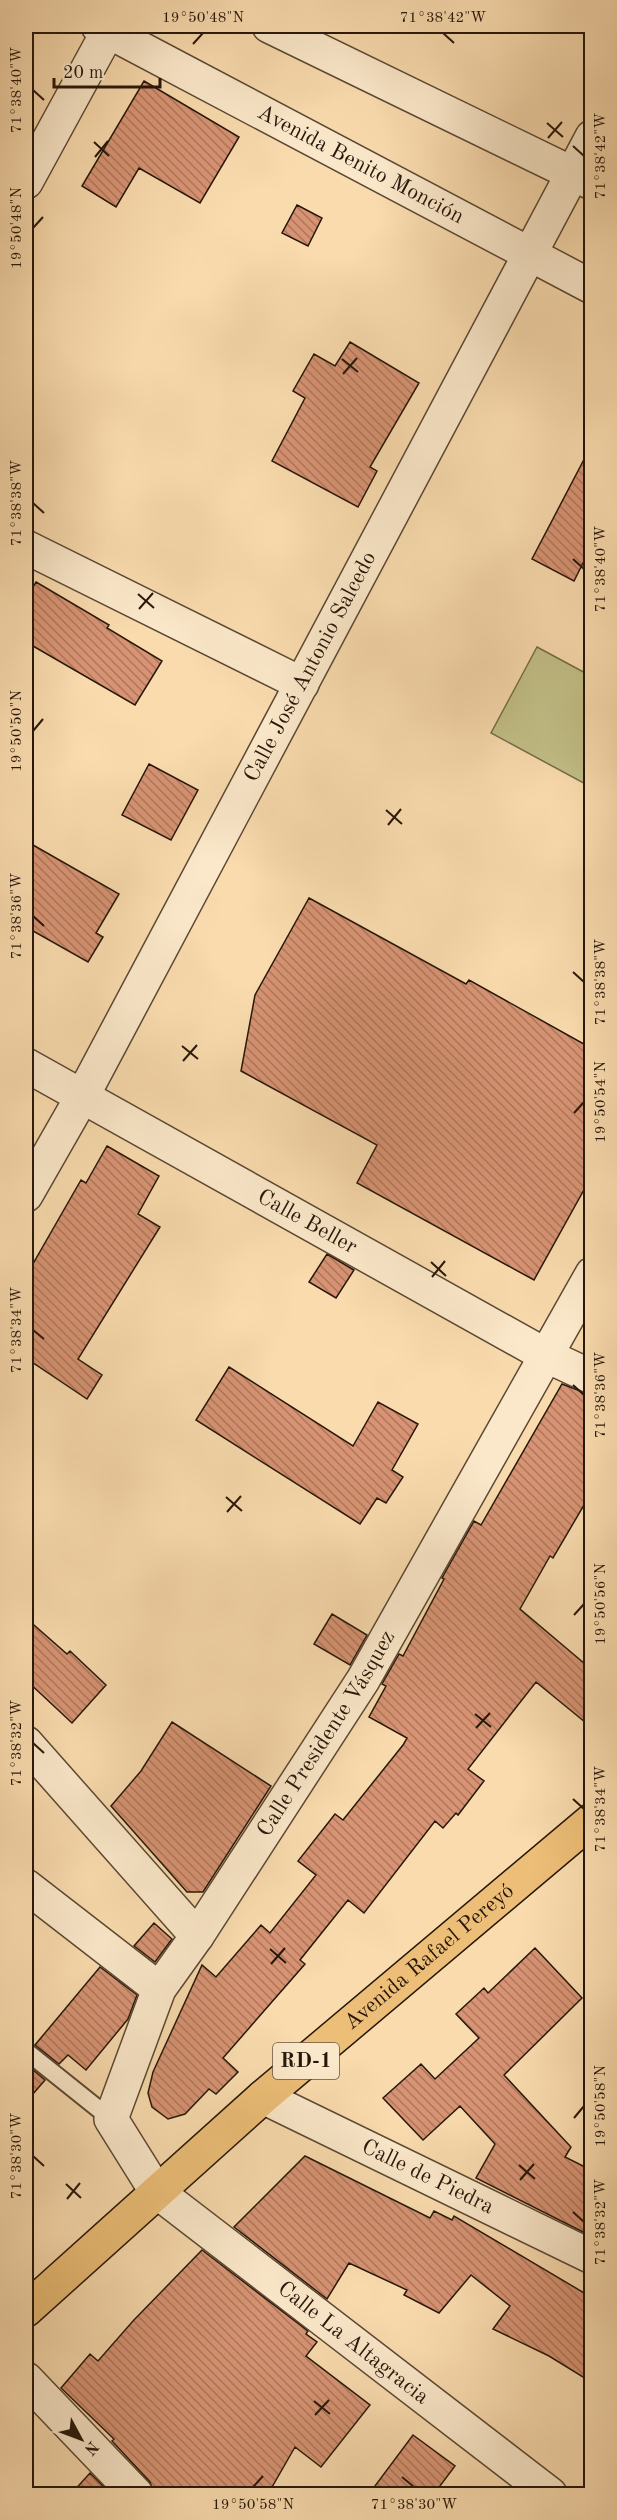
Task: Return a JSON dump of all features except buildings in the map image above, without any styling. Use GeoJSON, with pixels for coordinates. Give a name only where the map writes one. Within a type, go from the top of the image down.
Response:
{"type":"FeatureCollection","features":[{"type":"Feature","properties":{"kind":"main road","name":"Avenida Rafael Pereyó"},"geometry":{"type":"LineString","coordinates":[[26,2310],[263,2097],[591,1820]]}},
{"type":"Feature","properties":{"kind":"street"},"geometry":{"type":"LineString","coordinates":[[269,26],[582,177]]}},
{"type":"Feature","properties":{"kind":"street"},"geometry":{"type":"LineString","coordinates":[[26,182],[106,27]]}},
{"type":"Feature","properties":{"kind":"street","name":"Avenida Benito Monción"},"geometry":{"type":"LineString","coordinates":[[106,27],[528,255],[591,286]]}},
{"type":"Feature","properties":{"kind":"street","name":"Calle José Antonio Salcedo"},"geometry":{"type":"LineString","coordinates":[[26,1195],[82,1097],[528,255],[582,177],[591,137]]}},
{"type":"Feature","properties":{"kind":"street"},"geometry":{"type":"LineString","coordinates":[[26,547],[302,684]]}},
{"type":"Feature","properties":{"kind":"street","name":"Calle Beller"},"geometry":{"type":"LineString","coordinates":[[26,1065],[547,1356],[591,1377]]}},
{"type":"Feature","properties":{"kind":"street","name":"Calle Presidente Vásquez"},"geometry":{"type":"LineString","coordinates":[[111,2119],[159,1989],[197,1936],[363,1680],[591,1274]]}},
{"type":"Feature","properties":{"kind":"street"},"geometry":{"type":"LineString","coordinates":[[26,1743],[197,1936]]}},
{"type":"Feature","properties":{"kind":"street"},"geometry":{"type":"LineString","coordinates":[[26,1886],[159,1989]]}},
{"type":"Feature","properties":{"kind":"street","name":"Calle de Piedra"},"geometry":{"type":"LineString","coordinates":[[263,2097],[591,2257]]}},
{"type":"Feature","properties":{"kind":"street"},"geometry":{"type":"LineString","coordinates":[[111,2119],[156,2191]]}},
{"type":"Feature","properties":{"kind":"street","name":"Calle La Altagracia"},"geometry":{"type":"LineString","coordinates":[[156,2191],[550,2494]]}},
{"type":"Feature","properties":{"kind":"street"},"geometry":{"type":"LineString","coordinates":[[30,2393],[136,2494]]}},
{"type":"Feature","properties":{"kind":"lane"},"geometry":{"type":"LineString","coordinates":[[26,2051],[111,2119]]}},
{"type":"Feature","properties":{"kind":"shaded area"},"geometry":{"type":"Polygon","coordinates":[[[537,647],[591,676],[591,787],[491,733],[537,647]]]}}]}
